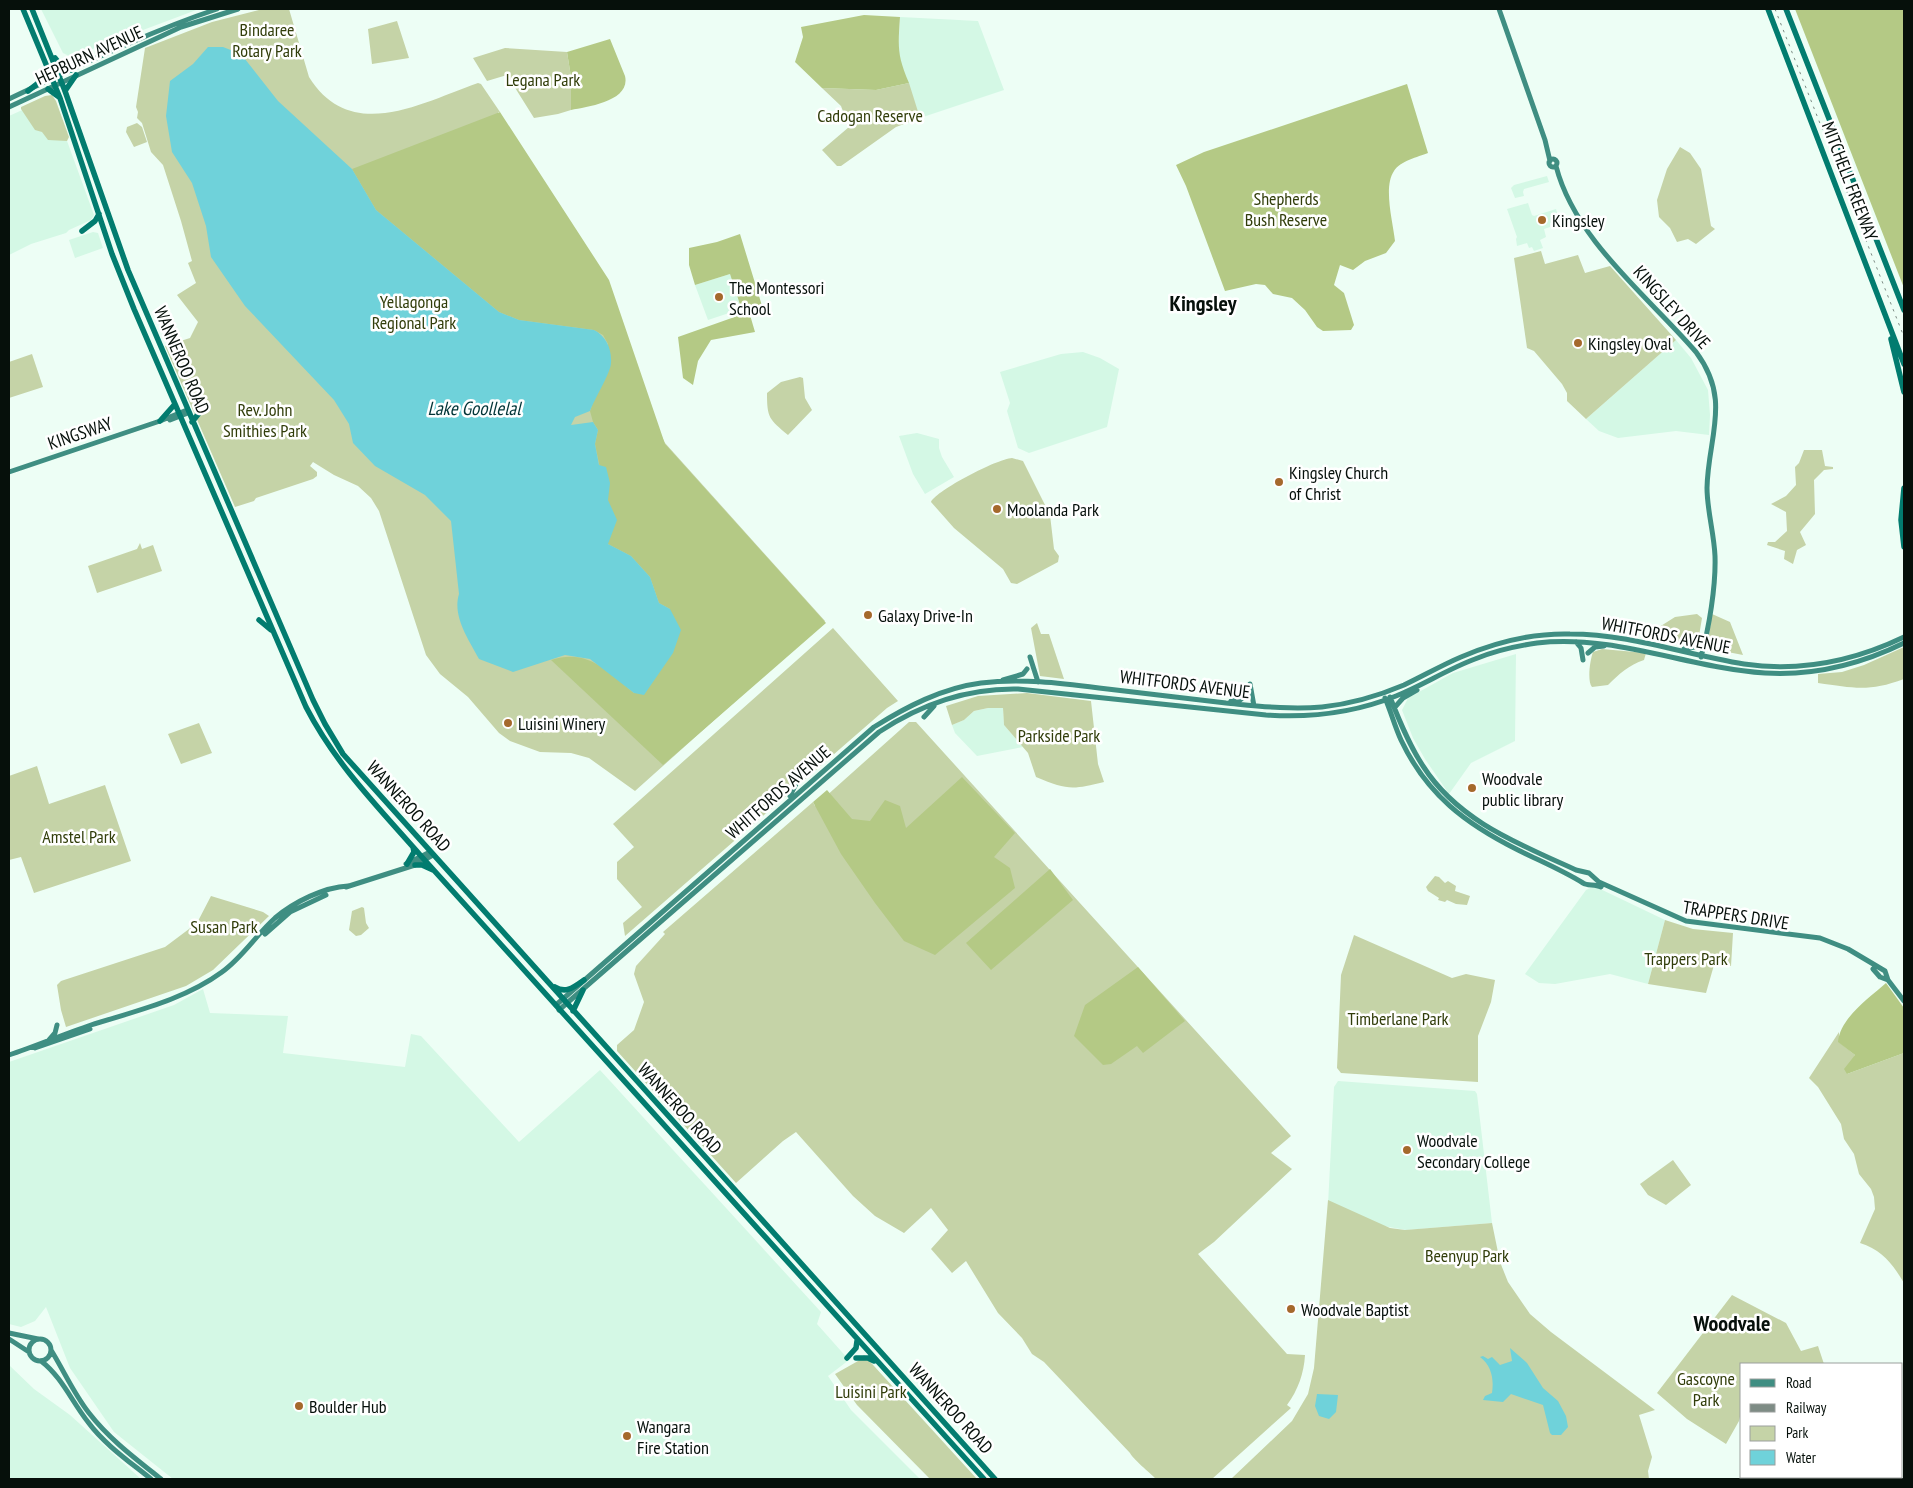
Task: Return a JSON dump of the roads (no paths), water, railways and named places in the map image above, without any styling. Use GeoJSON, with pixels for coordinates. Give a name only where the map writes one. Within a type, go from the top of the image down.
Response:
{"type":"FeatureCollection","features":[{"type":"Feature","properties":{"kind":"highway","name":"WANNEROO ROAD"},"geometry":{"type":"LineString","coordinates":[[23,9],[60,98],[120,276],[306,707],[324,740],[348,773],[413,847],[857,1341],[984,1479]]}},
{"type":"Feature","properties":{"kind":"highway","name":"WANNEROO ROAD"},"geometry":{"type":"LineString","coordinates":[[32,9],[61,79],[128,270],[187,411],[325,724],[343,754],[995,1479]]}},
{"type":"Feature","properties":{"kind":"highway","name":"MITCHELL FREEWAY"},"geometry":{"type":"LineString","coordinates":[[1768,9],[1904,364]]}},
{"type":"Feature","properties":{"kind":"highway","name":"MITCHELL FREEWAY"},"geometry":{"type":"LineString","coordinates":[[1786,9],[1904,310]]}},
{"type":"Feature","properties":{"kind":"highway"},"geometry":{"type":"LineString","coordinates":[[52,55],[63,68],[71,70]]}},
{"type":"Feature","properties":{"kind":"highway"},"geometry":{"type":"LineString","coordinates":[[28,91],[49,71]]}},
{"type":"Feature","properties":{"kind":"highway"},"geometry":{"type":"LineString","coordinates":[[65,91],[76,76]]}},
{"type":"Feature","properties":{"kind":"highway"},"geometry":{"type":"LineString","coordinates":[[48,89],[60,98]]}},
{"type":"Feature","properties":{"kind":"highway"},"geometry":{"type":"LineString","coordinates":[[76,143],[74,126],[77,125]]}},
{"type":"Feature","properties":{"kind":"highway"},"geometry":{"type":"LineString","coordinates":[[94,176],[93,182],[105,218],[102,224],[109,230],[121,261],[128,270]]}},
{"type":"Feature","properties":{"kind":"highway"},"geometry":{"type":"LineString","coordinates":[[82,231],[95,221],[99,214]]}},
{"type":"Feature","properties":{"kind":"highway"},"geometry":{"type":"LineString","coordinates":[[1887,320],[1904,392]]}},
{"type":"Feature","properties":{"kind":"highway"},"geometry":{"type":"LineString","coordinates":[[161,372],[168,365]]}},
{"type":"Feature","properties":{"kind":"highway"},"geometry":{"type":"LineString","coordinates":[[160,421],[175,404]]}},
{"type":"Feature","properties":{"kind":"highway"},"geometry":{"type":"LineString","coordinates":[[192,422],[203,408]]}},
{"type":"Feature","properties":{"kind":"highway"},"geometry":{"type":"LineString","coordinates":[[1904,488],[1902,520],[1904,547]]}},
{"type":"Feature","properties":{"kind":"highway"},"geometry":{"type":"LineString","coordinates":[[259,620],[274,633]]}},
{"type":"Feature","properties":{"kind":"highway"},"geometry":{"type":"LineString","coordinates":[[407,864],[414,854],[413,847]]}},
{"type":"Feature","properties":{"kind":"highway"},"geometry":{"type":"LineString","coordinates":[[415,865],[423,865],[435,870]]}},
{"type":"Feature","properties":{"kind":"highway"},"geometry":{"type":"LineString","coordinates":[[549,983],[564,991],[584,980]]}},
{"type":"Feature","properties":{"kind":"highway"},"geometry":{"type":"LineString","coordinates":[[573,1011],[583,990]]}},
{"type":"Feature","properties":{"kind":"highway"},"geometry":{"type":"LineString","coordinates":[[847,1358],[856,1348],[857,1341]]}},
{"type":"Feature","properties":{"kind":"highway"},"geometry":{"type":"LineString","coordinates":[[856,1358],[868,1358],[878,1363]]}},
{"type":"Feature","properties":{"kind":"highway"},"geometry":{"type":"LineString","coordinates":[[974,1469],[974,1478]]}},
{"type":"Feature","properties":{"kind":"main road","name":"HEPBURN AVENUE"},"geometry":{"type":"LineString","coordinates":[[61,79],[71,70],[179,22],[217,9]]}},
{"type":"Feature","properties":{"kind":"main road","name":"HEPBURN AVENUE"},"geometry":{"type":"LineString","coordinates":[[9,99],[61,79],[76,76],[181,27],[238,9]]}},
{"type":"Feature","properties":{"kind":"main road","name":"KINGSLEY DRIVE"},"geometry":{"type":"LineString","coordinates":[[1501,9],[1553,163],[1570,207],[1590,239],[1694,354],[1709,380],[1714,416],[1705,488],[1712,573],[1700,655]]}},
{"type":"Feature","properties":{"kind":"main road","name":"HEPBURN AVENUE"},"geometry":{"type":"LineString","coordinates":[[9,107],[48,89],[54,82]]}},
{"type":"Feature","properties":{"kind":"main road","name":"KINGSLEY DRIVE"},"geometry":{"type":"LineString","coordinates":[[1553,163],[1572,204],[1593,238],[1618,268],[1696,352],[1712,381],[1716,416],[1707,488],[1715,554],[1715,572],[1705,637],[1698,662]]}},
{"type":"Feature","properties":{"kind":"main road","name":"KINGSWAY"},"geometry":{"type":"LineString","coordinates":[[9,472],[180,415],[187,411]]}},
{"type":"Feature","properties":{"kind":"main road","name":"WHITFORDS AVENUE"},"geometry":{"type":"LineString","coordinates":[[558,1008],[584,980],[874,727],[896,713],[944,692],[980,683],[1038,682],[1254,706],[1318,707],[1355,701],[1386,692],[1471,653],[1521,638],[1570,634],[1622,638],[1709,657],[1765,666],[1808,665],[1856,656],[1904,637]]}},
{"type":"Feature","properties":{"kind":"main road"},"geometry":{"type":"LineString","coordinates":[[1705,637],[1709,657]]}},
{"type":"Feature","properties":{"kind":"main road"},"geometry":{"type":"LineString","coordinates":[[1576,642],[1581,648],[1584,660]]}},
{"type":"Feature","properties":{"kind":"main road","name":"WHITFORDS AVENUE"},"geometry":{"type":"LineString","coordinates":[[566,1001],[583,990],[862,747],[895,722],[938,702],[982,690],[1018,688],[1283,716],[1330,714],[1389,699],[1485,655],[1536,644],[1576,642],[1617,646],[1766,673],[1836,668],[1868,659],[1904,643]]}},
{"type":"Feature","properties":{"kind":"main road"},"geometry":{"type":"LineString","coordinates":[[1588,653],[1595,648],[1617,646]]}},
{"type":"Feature","properties":{"kind":"main road"},"geometry":{"type":"LineString","coordinates":[[1676,650],[1700,646]]}},
{"type":"Feature","properties":{"kind":"main road"},"geometry":{"type":"LineString","coordinates":[[1471,653],[1476,652],[1485,655]]}},
{"type":"Feature","properties":{"kind":"main road"},"geometry":{"type":"LineString","coordinates":[[1030,657],[1038,682]]}},
{"type":"Feature","properties":{"kind":"main road"},"geometry":{"type":"LineString","coordinates":[[997,682],[1023,674],[1028,669]]}},
{"type":"Feature","properties":{"kind":"main road"},"geometry":{"type":"LineString","coordinates":[[1395,707],[1403,698],[1427,682]]}},
{"type":"Feature","properties":{"kind":"main road"},"geometry":{"type":"LineString","coordinates":[[1250,684],[1254,706]]}},
{"type":"Feature","properties":{"kind":"main road"},"geometry":{"type":"LineString","coordinates":[[1386,692],[1399,735]]}},
{"type":"Feature","properties":{"kind":"main road"},"geometry":{"type":"LineString","coordinates":[[1215,702],[1240,700],[1246,695]]}},
{"type":"Feature","properties":{"kind":"main road"},"geometry":{"type":"LineString","coordinates":[[1376,703],[1381,704],[1387,709],[1412,762],[1423,778],[1453,810],[1480,830],[1523,853],[1567,872],[1588,884],[1591,882],[1590,874],[1576,870],[1506,837],[1462,810],[1439,787],[1424,768],[1407,737],[1395,707],[1389,699]]}},
{"type":"Feature","properties":{"kind":"main road"},"geometry":{"type":"LineString","coordinates":[[924,716],[938,702]]}},
{"type":"Feature","properties":{"kind":"main road"},"geometry":{"type":"LineString","coordinates":[[786,803],[796,788],[798,780]]}},
{"type":"Feature","properties":{"kind":"main road"},"geometry":{"type":"LineString","coordinates":[[398,869],[431,854]]}},
{"type":"Feature","properties":{"kind":"main road"},"geometry":{"type":"LineString","coordinates":[[9,1055],[189,992],[223,972],[254,942],[290,912],[348,886],[415,865],[423,858]]}},
{"type":"Feature","properties":{"kind":"main road"},"geometry":{"type":"LineString","coordinates":[[1581,881],[1581,876],[1586,873]]}},
{"type":"Feature","properties":{"kind":"main road","name":"TRAPPERS DRIVE"},"geometry":{"type":"LineString","coordinates":[[1592,878],[1678,918],[1820,938],[1848,950],[1883,975],[1904,1001]]}},
{"type":"Feature","properties":{"kind":"main road","name":"TRAPPERS DRIVE"},"geometry":{"type":"LineString","coordinates":[[1588,884],[1598,885],[1687,924],[1808,940],[1837,947],[1862,960],[1883,975]]}},
{"type":"Feature","properties":{"kind":"main road"},"geometry":{"type":"LineString","coordinates":[[27,1049],[66,1039],[94,1028],[101,1023]]}},
{"type":"Feature","properties":{"kind":"main road"},"geometry":{"type":"LineString","coordinates":[[49,1040],[55,1033],[57,1025]]}},
{"type":"Feature","properties":{"kind":"main road"},"geometry":{"type":"LineString","coordinates":[[9,1333],[46,1341],[73,1391],[97,1424],[160,1479]]}},
{"type":"Feature","properties":{"kind":"main road"},"geometry":{"type":"LineString","coordinates":[[9,1339],[29,1352],[32,1358],[41,1361],[56,1374],[89,1424],[117,1452],[151,1479]]}},
{"type":"Feature","properties":{"kind":"main road"},"geometry":{"type":"LineString","coordinates":[[29,1352],[32,1342],[39,1339]]}},
{"type":"Feature","properties":{"kind":"main road"},"geometry":{"type":"LineString","coordinates":[[41,1361],[48,1357],[51,1350]]}},
{"type":"Feature","properties":{"kind":"water","name":"Lake Goollelal"},"geometry":{"type":"Polygon","coordinates":[[[208,47],[223,47],[241,54],[278,101],[352,169],[376,210],[499,312],[519,320],[594,330],[605,339],[611,358],[608,373],[590,411],[575,417],[571,425],[593,422],[598,430],[595,444],[599,465],[606,467],[610,483],[608,500],[617,520],[608,544],[631,556],[650,577],[659,603],[670,609],[681,630],[673,653],[644,695],[634,693],[590,659],[565,655],[513,672],[479,659],[466,636],[458,611],[457,602],[459,594],[451,521],[425,495],[375,466],[353,443],[349,424],[334,400],[245,306],[211,257],[206,226],[192,183],[172,152],[166,116],[170,81],[193,64],[208,47]]]}},
{"type":"Feature","properties":{"kind":"water"},"geometry":{"type":"Polygon","coordinates":[[[1510,1348],[1527,1363],[1543,1388],[1558,1401],[1566,1416],[1568,1427],[1561,1435],[1552,1435],[1550,1433],[1543,1405],[1511,1394],[1503,1402],[1483,1400],[1485,1396],[1492,1393],[1493,1383],[1490,1369],[1480,1357],[1483,1356],[1488,1359],[1492,1357],[1500,1365],[1512,1361],[1510,1348]]]}},
{"type":"Feature","properties":{"kind":"water"},"geometry":{"type":"Polygon","coordinates":[[[1317,1394],[1338,1395],[1336,1412],[1329,1419],[1319,1416],[1315,1406],[1317,1394]]]}},
{"type":"Feature","properties":{"kind":"railway"},"geometry":{"type":"LineString","coordinates":[[1775,9],[1904,337]]}},
{"type":"Feature","properties":{"kind":"place","name":"Kingsley"},"geometry":{"type":"Point","coordinates":[1542,220]}},
{"type":"Feature","properties":{"kind":"place","name":"The Montessori School"},"geometry":{"type":"Point","coordinates":[719,297]}},
{"type":"Feature","properties":{"kind":"place","name":"Kingsley Oval"},"geometry":{"type":"Point","coordinates":[1578,343]}},
{"type":"Feature","properties":{"kind":"place","name":"Kingsley Church of Christ"},"geometry":{"type":"Point","coordinates":[1279,482]}},
{"type":"Feature","properties":{"kind":"place","name":"Moolanda Park"},"geometry":{"type":"Point","coordinates":[997,509]}},
{"type":"Feature","properties":{"kind":"place","name":"Galaxy Drive-In"},"geometry":{"type":"Point","coordinates":[868,615]}},
{"type":"Feature","properties":{"kind":"place","name":"Luisini Winery"},"geometry":{"type":"Point","coordinates":[508,723]}},
{"type":"Feature","properties":{"kind":"place","name":"Woodvale public library"},"geometry":{"type":"Point","coordinates":[1472,788]}},
{"type":"Feature","properties":{"kind":"place","name":"Woodvale Secondary College"},"geometry":{"type":"Point","coordinates":[1407,1150]}},
{"type":"Feature","properties":{"kind":"place","name":"Woodvale Baptist"},"geometry":{"type":"Point","coordinates":[1291,1309]}},
{"type":"Feature","properties":{"kind":"place","name":"Boulder Hub"},"geometry":{"type":"Point","coordinates":[299,1406]}},
{"type":"Feature","properties":{"kind":"place","name":"Wangara Fire Station"},"geometry":{"type":"Point","coordinates":[627,1436]}},
{"type":"Feature","properties":{"kind":"district","name":"Kingsley"},"geometry":{"type":"Point","coordinates":[1203,303]}},
{"type":"Feature","properties":{"kind":"district","name":"Woodvale"},"geometry":{"type":"Point","coordinates":[1732,1323]}},
{"type":"Feature","properties":{"kind":"park label","name":"Bindaree Rotary Park"},"geometry":{"type":"Point","coordinates":[267,39]}},
{"type":"Feature","properties":{"kind":"park label","name":"Legana Park"},"geometry":{"type":"Point","coordinates":[543,79]}},
{"type":"Feature","properties":{"kind":"park label","name":"Cadogan Reserve"},"geometry":{"type":"Point","coordinates":[870,115]}},
{"type":"Feature","properties":{"kind":"park label","name":"Shepherds Bush Reserve"},"geometry":{"type":"Point","coordinates":[1286,208]}},
{"type":"Feature","properties":{"kind":"park label","name":"Yellagonga Regional Park"},"geometry":{"type":"Point","coordinates":[414,311]}},
{"type":"Feature","properties":{"kind":"park label","name":"Rev. John Smithies Park"},"geometry":{"type":"Point","coordinates":[265,419]}},
{"type":"Feature","properties":{"kind":"park label","name":"Parkside Park"},"geometry":{"type":"Point","coordinates":[1059,735]}},
{"type":"Feature","properties":{"kind":"park label","name":"Amstel Park"},"geometry":{"type":"Point","coordinates":[79,836]}},
{"type":"Feature","properties":{"kind":"park label","name":"Susan Park"},"geometry":{"type":"Point","coordinates":[224,926]}},
{"type":"Feature","properties":{"kind":"park label","name":"Trappers Park"},"geometry":{"type":"Point","coordinates":[1686,958]}},
{"type":"Feature","properties":{"kind":"park label","name":"Timberlane Park"},"geometry":{"type":"Point","coordinates":[1398,1018]}},
{"type":"Feature","properties":{"kind":"park label","name":"Beenyup Park"},"geometry":{"type":"Point","coordinates":[1467,1255]}},
{"type":"Feature","properties":{"kind":"park label","name":"Gascoyne Park"},"geometry":{"type":"Point","coordinates":[1706,1388]}},
{"type":"Feature","properties":{"kind":"park label","name":"Luisini Park"},"geometry":{"type":"Point","coordinates":[871,1391]}}]}
